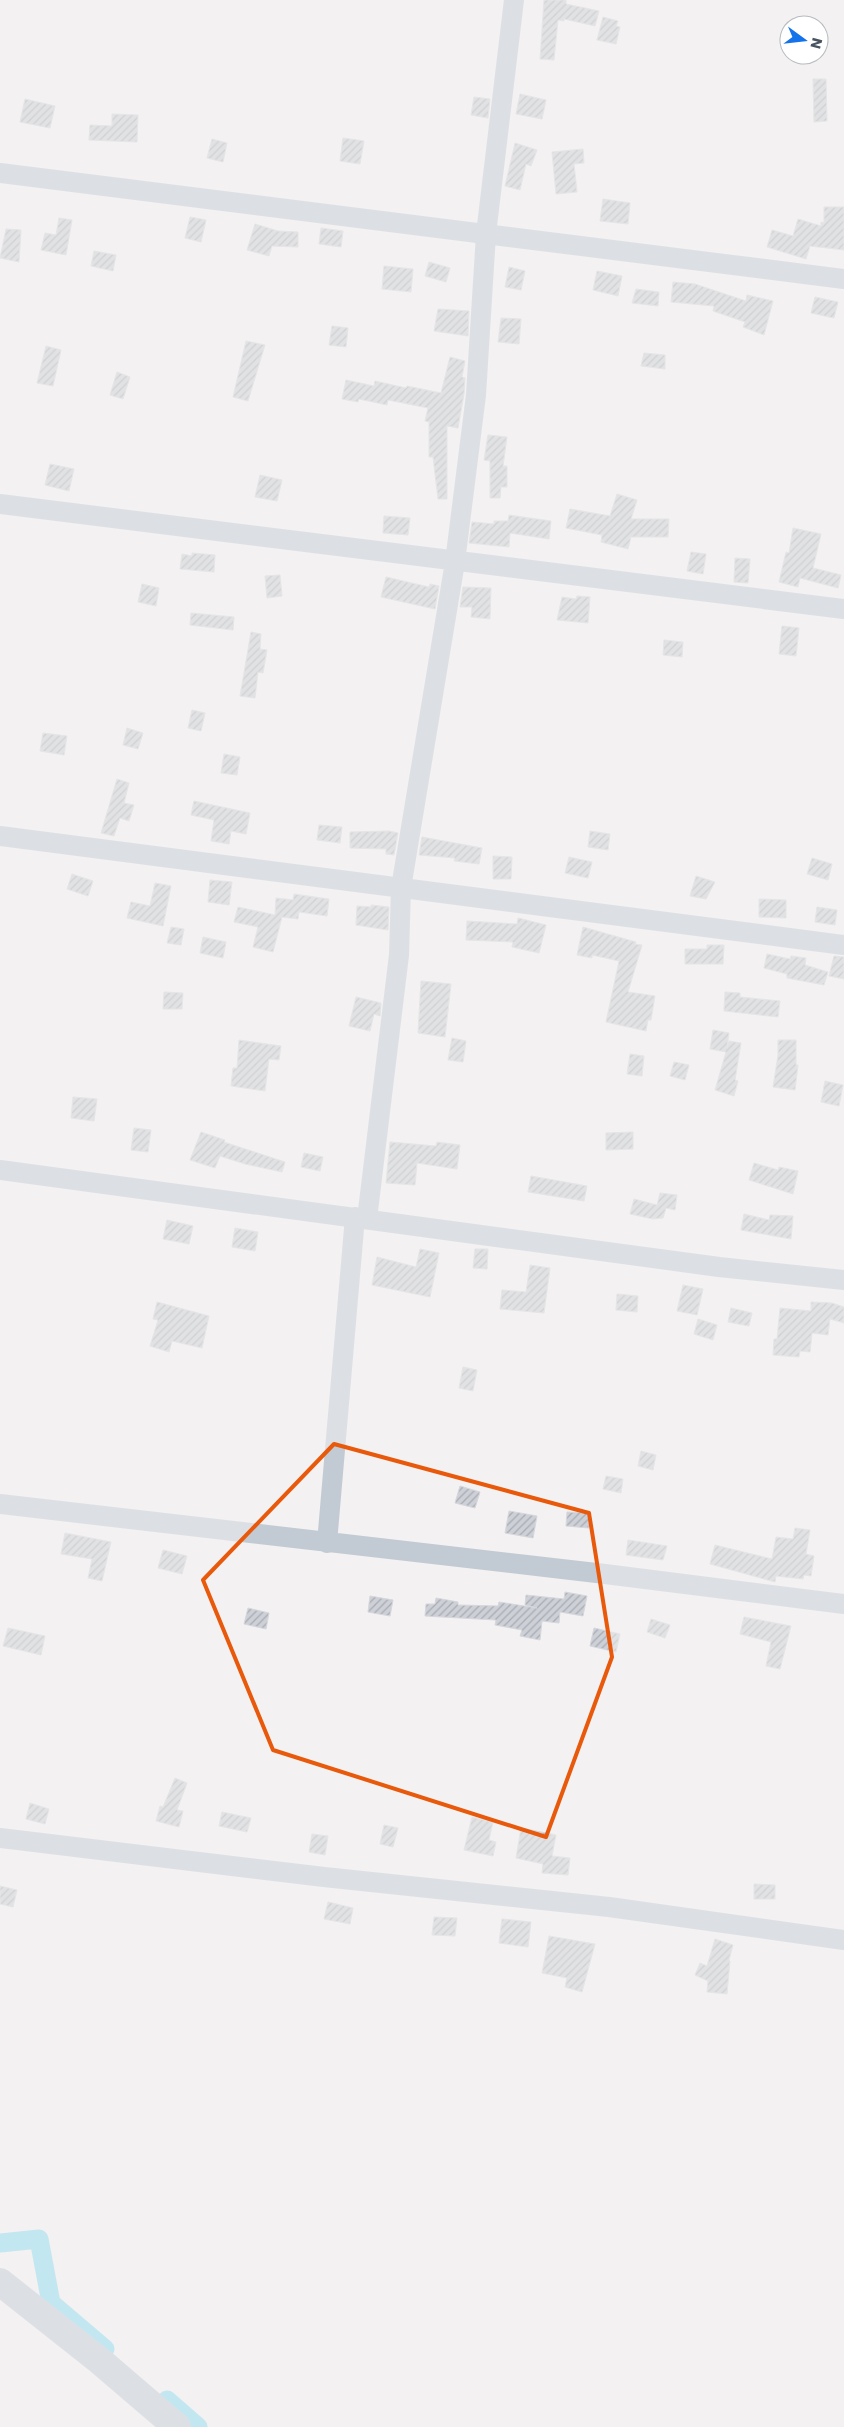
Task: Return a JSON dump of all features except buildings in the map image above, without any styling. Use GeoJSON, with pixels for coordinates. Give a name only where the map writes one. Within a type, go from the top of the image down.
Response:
{"type":"FeatureCollection","features":[{"type":"Feature","properties":{"kind":"street"},"geometry":{"type":"LineString","coordinates":[[327,1543],[361,1218],[399,955],[401,888],[455,562],[476,395],[486,234],[514,0]]}},
{"type":"Feature","properties":{"kind":"street"},"geometry":{"type":"LineString","coordinates":[[0,173],[844,279]]}},
{"type":"Feature","properties":{"kind":"street"},"geometry":{"type":"LineString","coordinates":[[0,504],[844,610]]}},
{"type":"Feature","properties":{"kind":"street"},"geometry":{"type":"LineString","coordinates":[[0,836],[844,945]]}},
{"type":"Feature","properties":{"kind":"street"},"geometry":{"type":"LineString","coordinates":[[0,1170],[719,1267],[844,1280]]}},
{"type":"Feature","properties":{"kind":"street"},"geometry":{"type":"LineString","coordinates":[[0,1504],[605,1574],[844,1604]]}},
{"type":"Feature","properties":{"kind":"street"},"geometry":{"type":"LineString","coordinates":[[0,1838],[324,1877],[609,1907],[844,1940]]}},
{"type":"Feature","properties":{"kind":"street"},"geometry":{"type":"LineString","coordinates":[[0,2282],[100,2361],[177,2427]]}},
{"type":"Feature","properties":{"kind":"highlighted area"},"geometry":{"type":"Polygon","coordinates":[[[334,1444],[589,1513],[612,1657],[546,1837],[273,1750],[203,1580],[334,1444]]]}},
{"type":"Feature","properties":{"kind":"waterway"},"geometry":{"type":"LineString","coordinates":[[0,2243],[39,2239],[51,2303],[105,2349]]}},
{"type":"Feature","properties":{"kind":"waterway"},"geometry":{"type":"LineString","coordinates":[[167,2400],[198,2427]]}}]}
